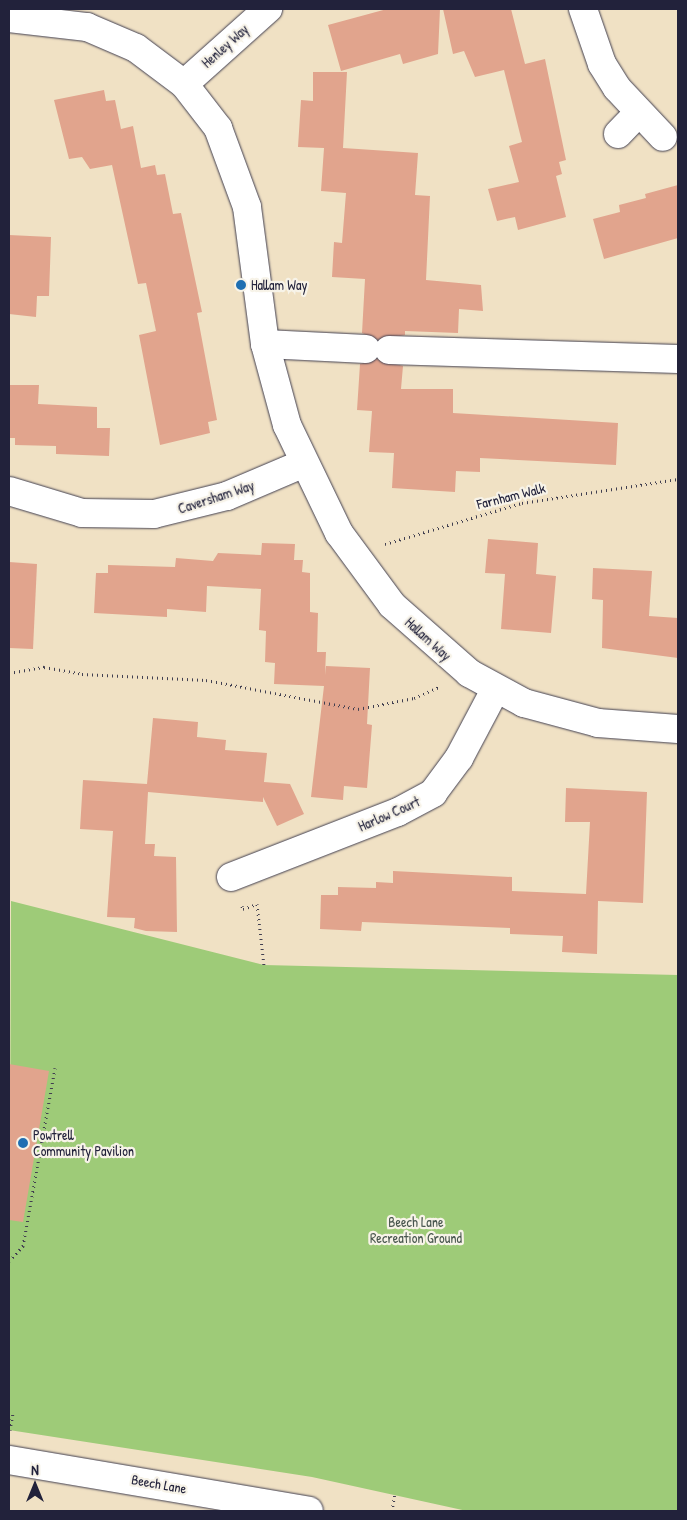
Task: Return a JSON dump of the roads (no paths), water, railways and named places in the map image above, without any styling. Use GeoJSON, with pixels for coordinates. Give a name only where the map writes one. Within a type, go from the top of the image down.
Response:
{"type":"FeatureCollection","features":[{"type":"Feature","properties":{"kind":"street","name":"Henley Way"},"geometry":{"type":"LineString","coordinates":[[184,84],[268,9]]}},
{"type":"Feature","properties":{"kind":"street"},"geometry":{"type":"LineString","coordinates":[[583,9],[602,64],[638,113],[664,137]]}},
{"type":"Feature","properties":{"kind":"street","name":"Hallam Way"},"geometry":{"type":"LineString","coordinates":[[9,18],[58,21],[117,38],[151,57],[184,84],[218,128],[240,181],[265,344],[302,464],[353,553],[410,624],[469,673],[495,690],[559,715],[678,729]]}},
{"type":"Feature","properties":{"kind":"street"},"geometry":{"type":"LineString","coordinates":[[618,134],[638,113]]}},
{"type":"Feature","properties":{"kind":"street"},"geometry":{"type":"LineString","coordinates":[[265,344],[678,359]]}},
{"type":"Feature","properties":{"kind":"street","name":"Caversham Way"},"geometry":{"type":"LineString","coordinates":[[9,491],[82,512],[154,514],[227,496],[302,464]]}},
{"type":"Feature","properties":{"kind":"street","name":"Harlow Court"},"geometry":{"type":"LineString","coordinates":[[231,877],[398,812],[433,793],[459,758],[495,690]]}},
{"type":"Feature","properties":{"kind":"street","name":"Beech Lane"},"geometry":{"type":"LineString","coordinates":[[9,1460],[309,1511]]}},
{"type":"Feature","properties":{"kind":"place","name":"Hallam Way"},"geometry":{"type":"Point","coordinates":[241,285]}},
{"type":"Feature","properties":{"kind":"place","name":"Powtrell Community Pavilion"},"geometry":{"type":"Point","coordinates":[23,1143]}},
{"type":"Feature","properties":{"kind":"park label","name":"Beech Lane Recreation Ground"},"geometry":{"type":"Point","coordinates":[416,1230]}}]}
